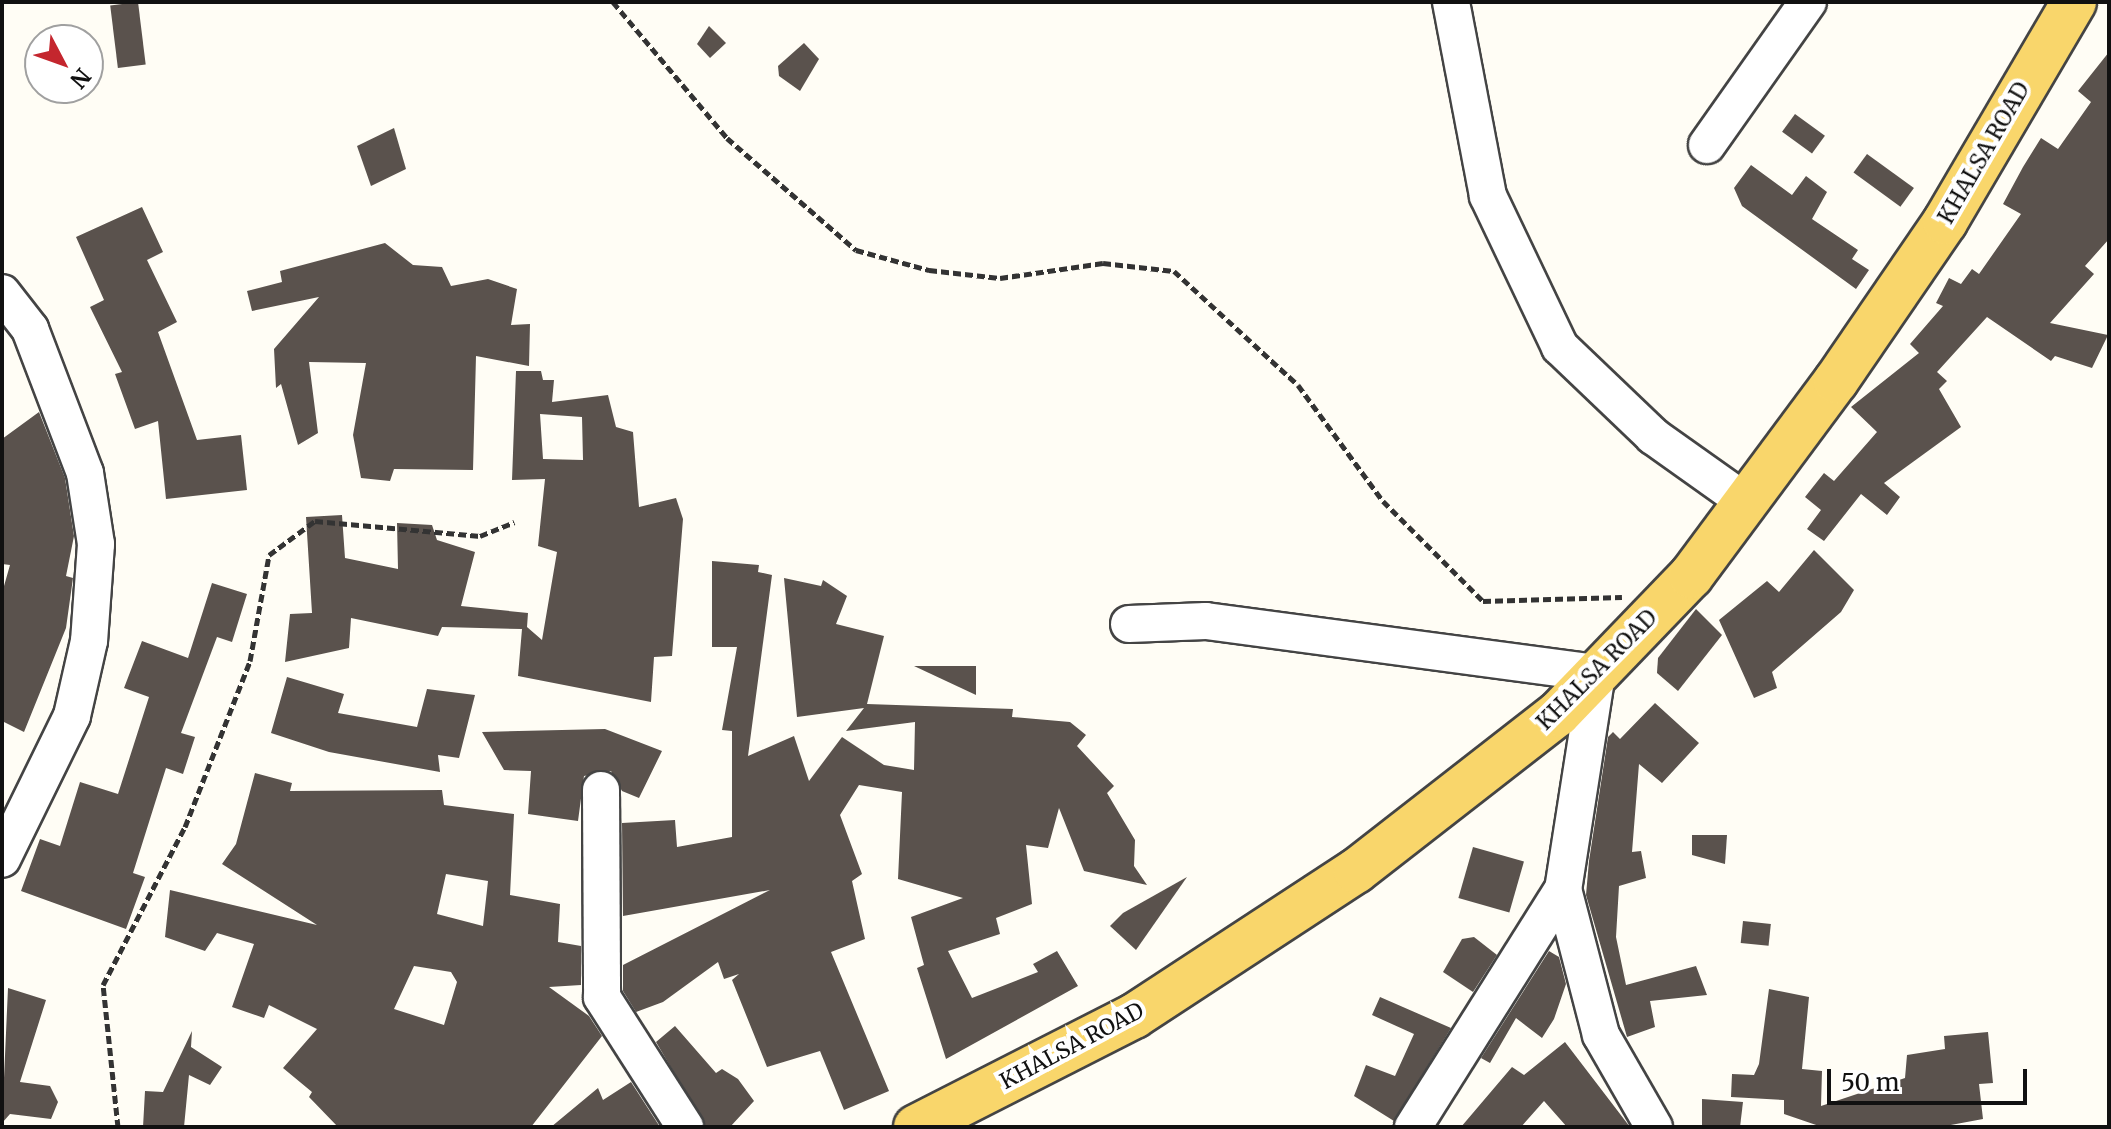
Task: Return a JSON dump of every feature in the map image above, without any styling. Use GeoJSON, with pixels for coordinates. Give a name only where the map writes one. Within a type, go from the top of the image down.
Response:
{"type":"FeatureCollection","features":[{"type":"Feature","properties":{"kind":"main road","name":"KHALSA ROAD"},"geometry":{"type":"LineString","coordinates":[[916,1127],[1134,1016],[1356,871],[1558,714],[1691,576],[1746,502],[1945,222],[2074,2]]}},
{"type":"Feature","properties":{"kind":"street"},"geometry":{"type":"LineString","coordinates":[[1451,2],[1488,196],[1560,347],[1653,436],[1746,502]]}},
{"type":"Feature","properties":{"kind":"street"},"geometry":{"type":"LineString","coordinates":[[1707,145],[1808,2]]}},
{"type":"Feature","properties":{"kind":"street"},"geometry":{"type":"LineString","coordinates":[[2,293],[30,329],[85,473],[96,544],[89,641],[72,716],[2,859]]}},
{"type":"Feature","properties":{"kind":"street"},"geometry":{"type":"LineString","coordinates":[[1129,624],[1206,621],[1597,673],[1563,889],[1413,1127]]}},
{"type":"Feature","properties":{"kind":"street"},"geometry":{"type":"LineString","coordinates":[[601,790],[602,997],[685,1127]]}},
{"type":"Feature","properties":{"kind":"street"},"geometry":{"type":"LineString","coordinates":[[1563,889],[1601,1035],[1654,1127]]}},
{"type":"Feature","properties":{"kind":"path"},"geometry":{"type":"LineString","coordinates":[[613,2],[727,138],[856,250],[929,270],[1000,278],[1103,263],[1174,271],[1298,385],[1383,501],[1483,601],[1609,601],[1636,593]]}},
{"type":"Feature","properties":{"kind":"path"},"geometry":{"type":"LineString","coordinates":[[118,1127],[103,985],[185,827],[245,675],[269,555],[315,521],[480,536],[514,522]]}},
{"type":"Feature","properties":{"kind":"building"},"geometry":{"type":"Polygon","coordinates":[[[138,2],[146,65],[118,68],[110,5],[138,2]]]}},
{"type":"Feature","properties":{"kind":"building"},"geometry":{"type":"Polygon","coordinates":[[[709,26],[726,43],[710,58],[697,44],[709,26]]]}},
{"type":"Feature","properties":{"kind":"building"},"geometry":{"type":"Polygon","coordinates":[[[804,43],[819,59],[800,91],[779,76],[778,66],[804,43]]]}},
{"type":"Feature","properties":{"kind":"building"},"geometry":{"type":"Polygon","coordinates":[[[2109,52],[2109,239],[2085,266],[2094,274],[2050,323],[2108,335],[2092,368],[2055,356],[2051,361],[1987,317],[1937,372],[1947,381],[1939,389],[1961,427],[1884,483],[1900,497],[1887,515],[1861,494],[1824,541],[1807,529],[1821,510],[1805,497],[1824,473],[1834,481],[1877,432],[1851,407],[1919,353],[1910,344],[1943,306],[1936,303],[1949,278],[1961,284],[1972,269],[1979,274],[2021,214],[2003,204],[2023,167],[2041,138],[2058,149],[2091,102],[2078,91],[2109,52]]]}},
{"type":"Feature","properties":{"kind":"building"},"geometry":{"type":"Polygon","coordinates":[[[1795,114],[1825,136],[1812,154],[1782,132],[1795,114]]]}},
{"type":"Feature","properties":{"kind":"building"},"geometry":{"type":"Polygon","coordinates":[[[394,128],[406,169],[371,186],[357,146],[394,128]]]}},
{"type":"Feature","properties":{"kind":"building"},"geometry":{"type":"Polygon","coordinates":[[[1867,154],[1914,188],[1900,207],[1853,173],[1867,154]]]}},
{"type":"Feature","properties":{"kind":"building"},"geometry":{"type":"Polygon","coordinates":[[[1751,165],[1792,195],[1806,176],[1827,192],[1812,219],[1858,250],[1852,259],[1869,270],[1856,289],[1742,206],[1734,188],[1751,165]]]}},
{"type":"Feature","properties":{"kind":"building"},"geometry":{"type":"Polygon","coordinates":[[[142,207],[163,252],[147,260],[177,322],[158,332],[197,440],[241,435],[247,490],[166,499],[158,421],[135,429],[115,374],[122,372],[90,307],[104,300],[76,237],[142,207]]]}},
{"type":"Feature","properties":{"kind":"building"},"geometry":{"type":"Polygon","coordinates":[[[385,243],[413,265],[442,267],[451,286],[488,279],[517,289],[511,325],[530,324],[529,366],[476,356],[473,470],[394,469],[390,481],[361,478],[353,435],[366,363],[309,362],[318,433],[298,445],[281,384],[276,388],[274,349],[319,297],[252,311],[247,291],[282,282],[280,271],[385,243]]]}},
{"type":"Feature","properties":{"kind":"building"},"geometry":{"type":"Polygon","coordinates":[[[516,371],[541,371],[543,380],[554,380],[552,402],[608,395],[616,427],[633,432],[639,507],[676,498],[683,519],[672,656],[654,657],[651,702],[518,676],[522,629],[442,627],[438,636],[351,618],[349,648],[285,662],[290,614],[312,613],[306,517],[342,515],[345,558],[398,569],[397,523],[432,525],[437,540],[475,552],[461,606],[528,613],[527,627],[542,640],[557,552],[538,546],[545,479],[512,480],[516,371]],[[540,414],[543,459],[583,460],[582,417],[540,414]]]}},
{"type":"Feature","properties":{"kind":"building"},"geometry":{"type":"Polygon","coordinates":[[[39,412],[65,478],[74,536],[66,576],[73,578],[66,628],[24,732],[2,721],[2,593],[10,565],[2,564],[2,439],[39,412]]]}},
{"type":"Feature","properties":{"kind":"building"},"geometry":{"type":"Polygon","coordinates":[[[1814,550],[1854,590],[1841,612],[1772,672],[1777,688],[1754,698],[1719,620],[1767,581],[1779,592],[1814,550]]]}},
{"type":"Feature","properties":{"kind":"building"},"geometry":{"type":"Polygon","coordinates":[[[712,561],[759,565],[758,572],[772,575],[748,756],[794,736],[809,781],[842,737],[884,765],[914,770],[915,722],[846,731],[864,708],[797,717],[784,578],[821,586],[823,580],[847,596],[836,624],[884,636],[867,704],[1013,709],[1012,717],[1070,722],[1086,735],[1077,746],[1114,786],[1107,793],[1135,840],[1134,866],[1147,885],[1084,871],[1059,808],[1048,848],[1026,845],[1032,904],[996,918],[1000,934],[948,951],[972,998],[1038,972],[1033,964],[1057,951],[1078,986],[946,1059],[917,968],[924,965],[911,917],[963,898],[898,879],[902,792],[859,785],[840,815],[862,874],[852,881],[865,939],[831,952],[889,1091],[844,1110],[820,1051],[767,1067],[732,980],[739,974],[724,979],[718,962],[663,1002],[636,1012],[623,991],[623,965],[770,890],[623,916],[622,823],[675,820],[677,847],[732,837],[732,731],[722,730],[737,647],[712,647],[712,561]]]}},
{"type":"Feature","properties":{"kind":"building"},"geometry":{"type":"Polygon","coordinates":[[[212,583],[247,594],[232,642],[217,637],[181,733],[195,737],[183,774],[166,768],[133,873],[145,877],[126,929],[21,891],[40,839],[60,846],[80,782],[118,794],[149,697],[124,688],[142,641],[188,658],[212,583]]]}},
{"type":"Feature","properties":{"kind":"building"},"geometry":{"type":"Polygon","coordinates":[[[1696,609],[1722,635],[1678,691],[1657,673],[1658,658],[1696,609]]]}},
{"type":"Feature","properties":{"kind":"building"},"geometry":{"type":"Polygon","coordinates":[[[914,666],[976,666],[976,695],[914,666]]]}},
{"type":"Feature","properties":{"kind":"building"},"geometry":{"type":"Polygon","coordinates":[[[287,677],[344,694],[338,713],[417,727],[427,689],[475,695],[459,758],[438,755],[440,772],[329,752],[271,733],[287,677]]]}},
{"type":"Feature","properties":{"kind":"building"},"geometry":{"type":"Polygon","coordinates":[[[1655,703],[1699,743],[1662,783],[1639,764],[1632,852],[1641,851],[1646,878],[1619,886],[1616,937],[1626,985],[1696,966],[1707,995],[1650,1001],[1655,1027],[1627,1037],[1586,895],[1608,737],[1613,732],[1620,739],[1655,703]]]}},
{"type":"Feature","properties":{"kind":"building"},"geometry":{"type":"Polygon","coordinates":[[[605,729],[662,751],[639,798],[622,791],[611,771],[584,776],[578,821],[528,814],[531,771],[504,770],[482,732],[605,729]]]}},
{"type":"Feature","properties":{"kind":"building"},"geometry":{"type":"Polygon","coordinates":[[[255,773],[292,783],[290,791],[442,790],[444,805],[514,814],[510,895],[560,904],[558,942],[581,946],[581,985],[549,987],[589,1016],[602,1036],[531,1127],[338,1127],[309,1097],[312,1092],[283,1068],[317,1029],[269,1005],[264,1018],[232,1007],[254,944],[217,933],[205,951],[165,937],[170,890],[317,925],[222,864],[236,844],[255,773]],[[446,874],[437,914],[483,926],[488,881],[446,874]],[[414,966],[394,1009],[444,1025],[457,982],[451,972],[414,966]]]}},
{"type":"Feature","properties":{"kind":"building"},"geometry":{"type":"Polygon","coordinates":[[[1692,835],[1727,835],[1725,864],[1692,855],[1692,835]]]}},
{"type":"Feature","properties":{"kind":"building"},"geometry":{"type":"Polygon","coordinates":[[[1473,847],[1524,862],[1509,913],[1458,898],[1473,847]]]}},
{"type":"Feature","properties":{"kind":"building"},"geometry":{"type":"Polygon","coordinates":[[[1187,877],[1136,950],[1110,926],[1123,913],[1187,877]]]}},
{"type":"Feature","properties":{"kind":"building"},"geometry":{"type":"Polygon","coordinates":[[[1743,921],[1771,924],[1769,946],[1741,943],[1743,921]]]}},
{"type":"Feature","properties":{"kind":"building"},"geometry":{"type":"Polygon","coordinates":[[[1474,937],[1497,955],[1473,992],[1443,972],[1462,939],[1474,937]]]}},
{"type":"Feature","properties":{"kind":"building"},"geometry":{"type":"Polygon","coordinates":[[[1549,951],[1559,957],[1566,984],[1554,1019],[1542,1038],[1516,1018],[1490,1063],[1481,1058],[1549,951]]]}},
{"type":"Feature","properties":{"kind":"building"},"geometry":{"type":"Polygon","coordinates":[[[8,988],[46,1000],[20,1082],[50,1086],[58,1102],[51,1119],[10,1114],[2,1123],[8,988]]]}},
{"type":"Feature","properties":{"kind":"building"},"geometry":{"type":"Polygon","coordinates":[[[1769,989],[1809,997],[1802,1069],[1822,1071],[1821,1106],[1905,1078],[1907,1055],[1945,1049],[1944,1036],[1988,1032],[1993,1083],[1979,1084],[1983,1119],[1940,1127],[1822,1127],[1784,1114],[1784,1100],[1731,1097],[1732,1074],[1754,1075],[1759,1064],[1769,989]]]}},
{"type":"Feature","properties":{"kind":"building"},"geometry":{"type":"Polygon","coordinates":[[[1380,997],[1451,1028],[1394,1121],[1354,1096],[1366,1065],[1395,1076],[1414,1034],[1372,1015],[1380,997]]]}},
{"type":"Feature","properties":{"kind":"building"},"geometry":{"type":"Polygon","coordinates":[[[675,1026],[716,1073],[722,1069],[738,1079],[754,1101],[730,1127],[706,1127],[656,1042],[675,1026]]]}},
{"type":"Feature","properties":{"kind":"building"},"geometry":{"type":"Polygon","coordinates":[[[192,1031],[191,1047],[222,1067],[210,1085],[189,1075],[184,1127],[143,1127],[145,1091],[163,1092],[192,1031]]]}},
{"type":"Feature","properties":{"kind":"building"},"geometry":{"type":"Polygon","coordinates":[[[1565,1042],[1630,1127],[1567,1127],[1544,1101],[1521,1127],[1461,1127],[1512,1067],[1524,1075],[1565,1042]]]}},
{"type":"Feature","properties":{"kind":"building"},"geometry":{"type":"Polygon","coordinates":[[[631,1082],[660,1127],[551,1127],[598,1088],[603,1100],[631,1082]]]}},
{"type":"Feature","properties":{"kind":"building"},"geometry":{"type":"Polygon","coordinates":[[[1702,1099],[1743,1102],[1740,1127],[1702,1127],[1702,1099]]]}}]}
